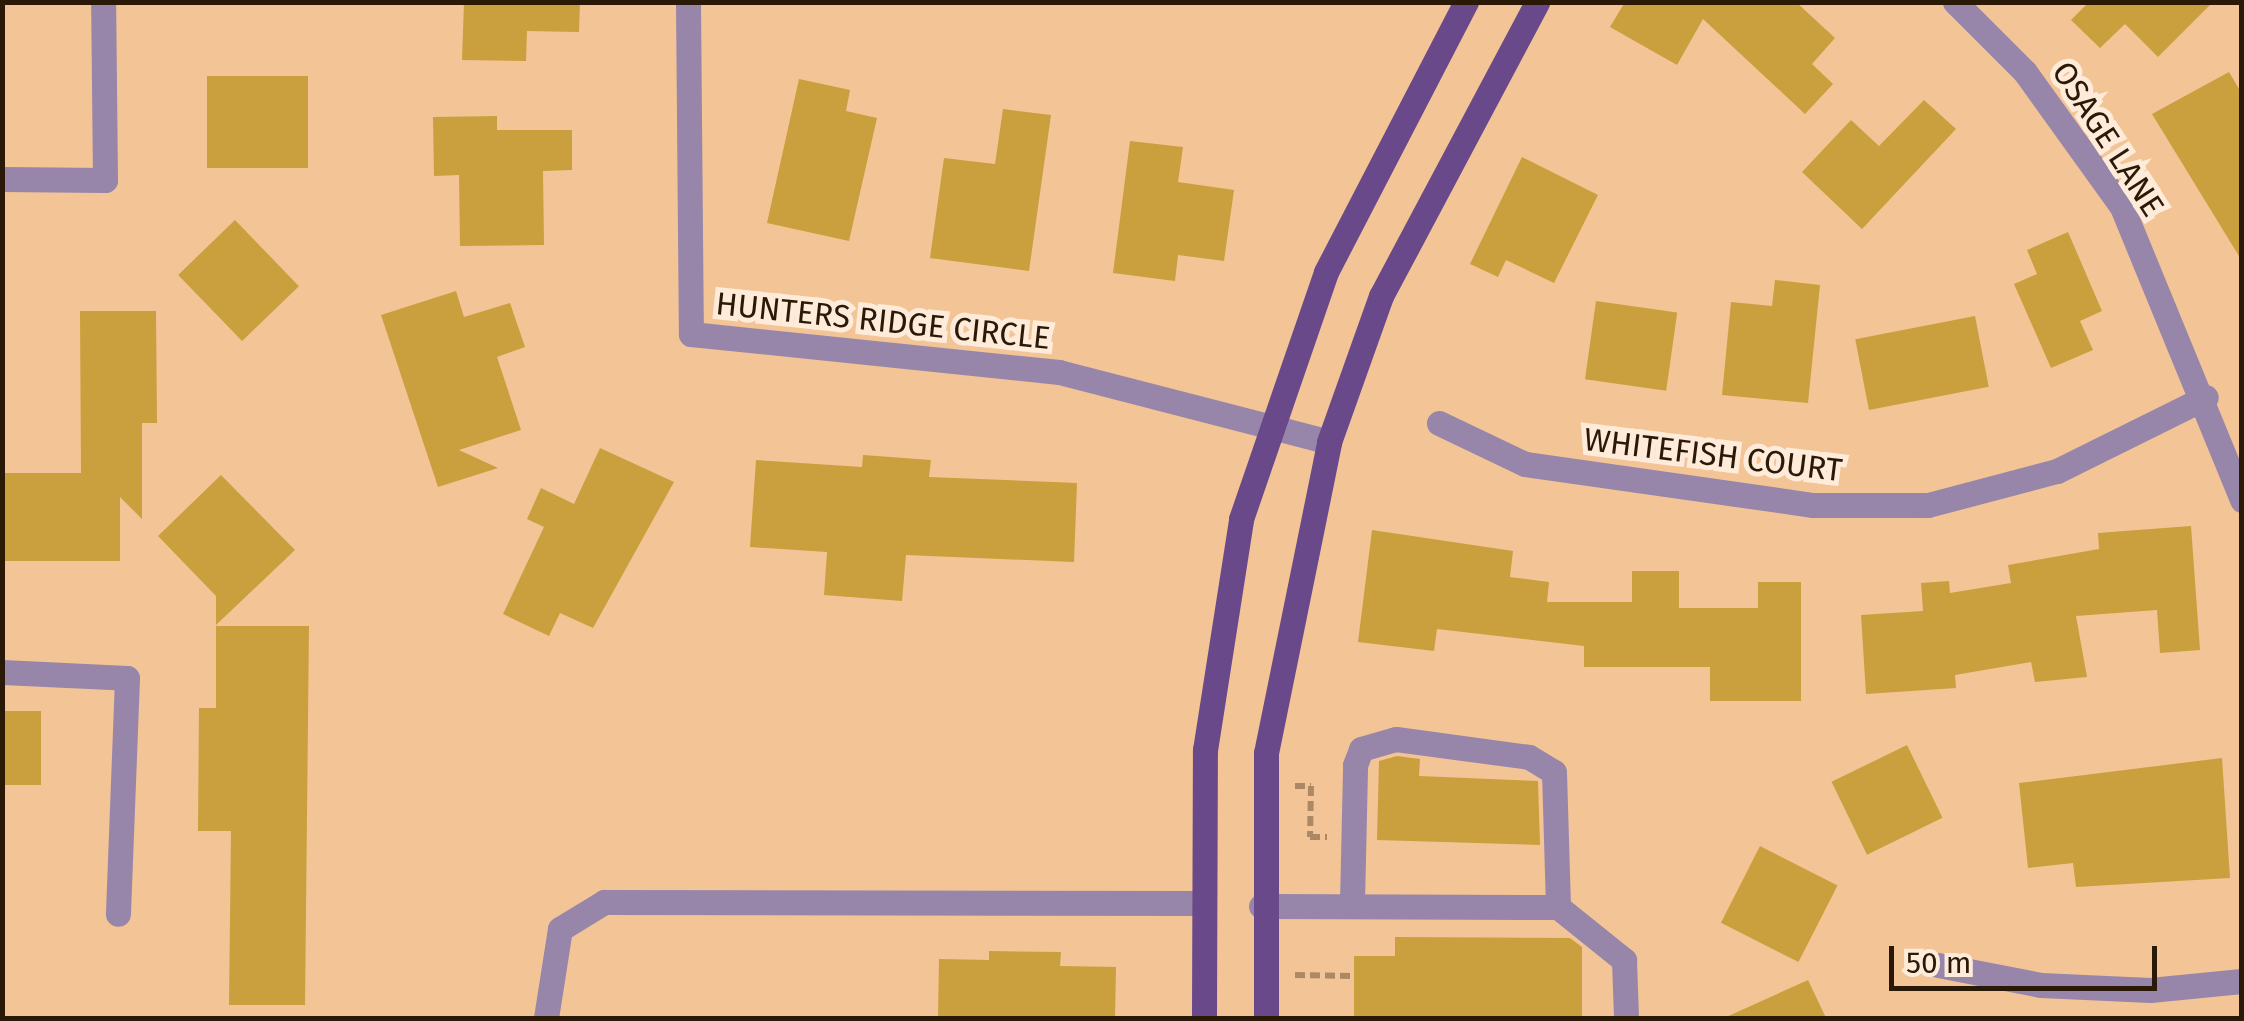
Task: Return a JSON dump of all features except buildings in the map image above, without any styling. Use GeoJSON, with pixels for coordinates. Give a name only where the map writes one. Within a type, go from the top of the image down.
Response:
{"type":"FeatureCollection","features":[{"type":"Feature","properties":{"kind":"main road"},"geometry":{"type":"LineString","coordinates":[[1204,1018],[1204,750],[1241,519],[1326,272],[1466,2]]}},
{"type":"Feature","properties":{"kind":"main road"},"geometry":{"type":"LineString","coordinates":[[1266,1018],[1261,906],[1266,753],[1330,442],[1382,296],[1537,2]]}},
{"type":"Feature","properties":{"kind":"street"},"geometry":{"type":"LineString","coordinates":[[2,180],[104,180],[103,2]]}},
{"type":"Feature","properties":{"kind":"street","name":"HUNTERS RIDGE CIRCLE"},"geometry":{"type":"LineString","coordinates":[[688,2],[691,334],[1058,372],[1330,442]]}},
{"type":"Feature","properties":{"kind":"street","name":"OSAGE LANE"},"geometry":{"type":"LineString","coordinates":[[1955,2],[2025,72],[2122,207],[2206,397],[2242,500]]}},
{"type":"Feature","properties":{"kind":"street","name":"WHITEFISH COURT"},"geometry":{"type":"LineString","coordinates":[[1440,424],[1525,464],[1813,506],[1928,506],[2057,471],[2206,397]]}},
{"type":"Feature","properties":{"kind":"street"},"geometry":{"type":"LineString","coordinates":[[2,672],[127,678],[118,914]]}},
{"type":"Feature","properties":{"kind":"street"},"geometry":{"type":"LineString","coordinates":[[1352,902],[1355,765],[1374,742],[1529,758],[1557,779],[1558,907]]}},
{"type":"Feature","properties":{"kind":"street"},"geometry":{"type":"LineString","coordinates":[[546,1018],[560,929],[604,902],[1202,903]]}},
{"type":"Feature","properties":{"kind":"street"},"geometry":{"type":"LineString","coordinates":[[1261,906],[1352,902],[1558,907],[1624,960],[1626,1018]]}},
{"type":"Feature","properties":{"kind":"street"},"geometry":{"type":"LineString","coordinates":[[1938,966],[2059,986],[2242,981]]}},
{"type":"Feature","properties":{"kind":"path"},"geometry":{"type":"LineString","coordinates":[[1295,786],[1311,786],[1310,837],[1354,838]]}},
{"type":"Feature","properties":{"kind":"path"},"geometry":{"type":"LineString","coordinates":[[1296,975],[1354,976]]}}]}
